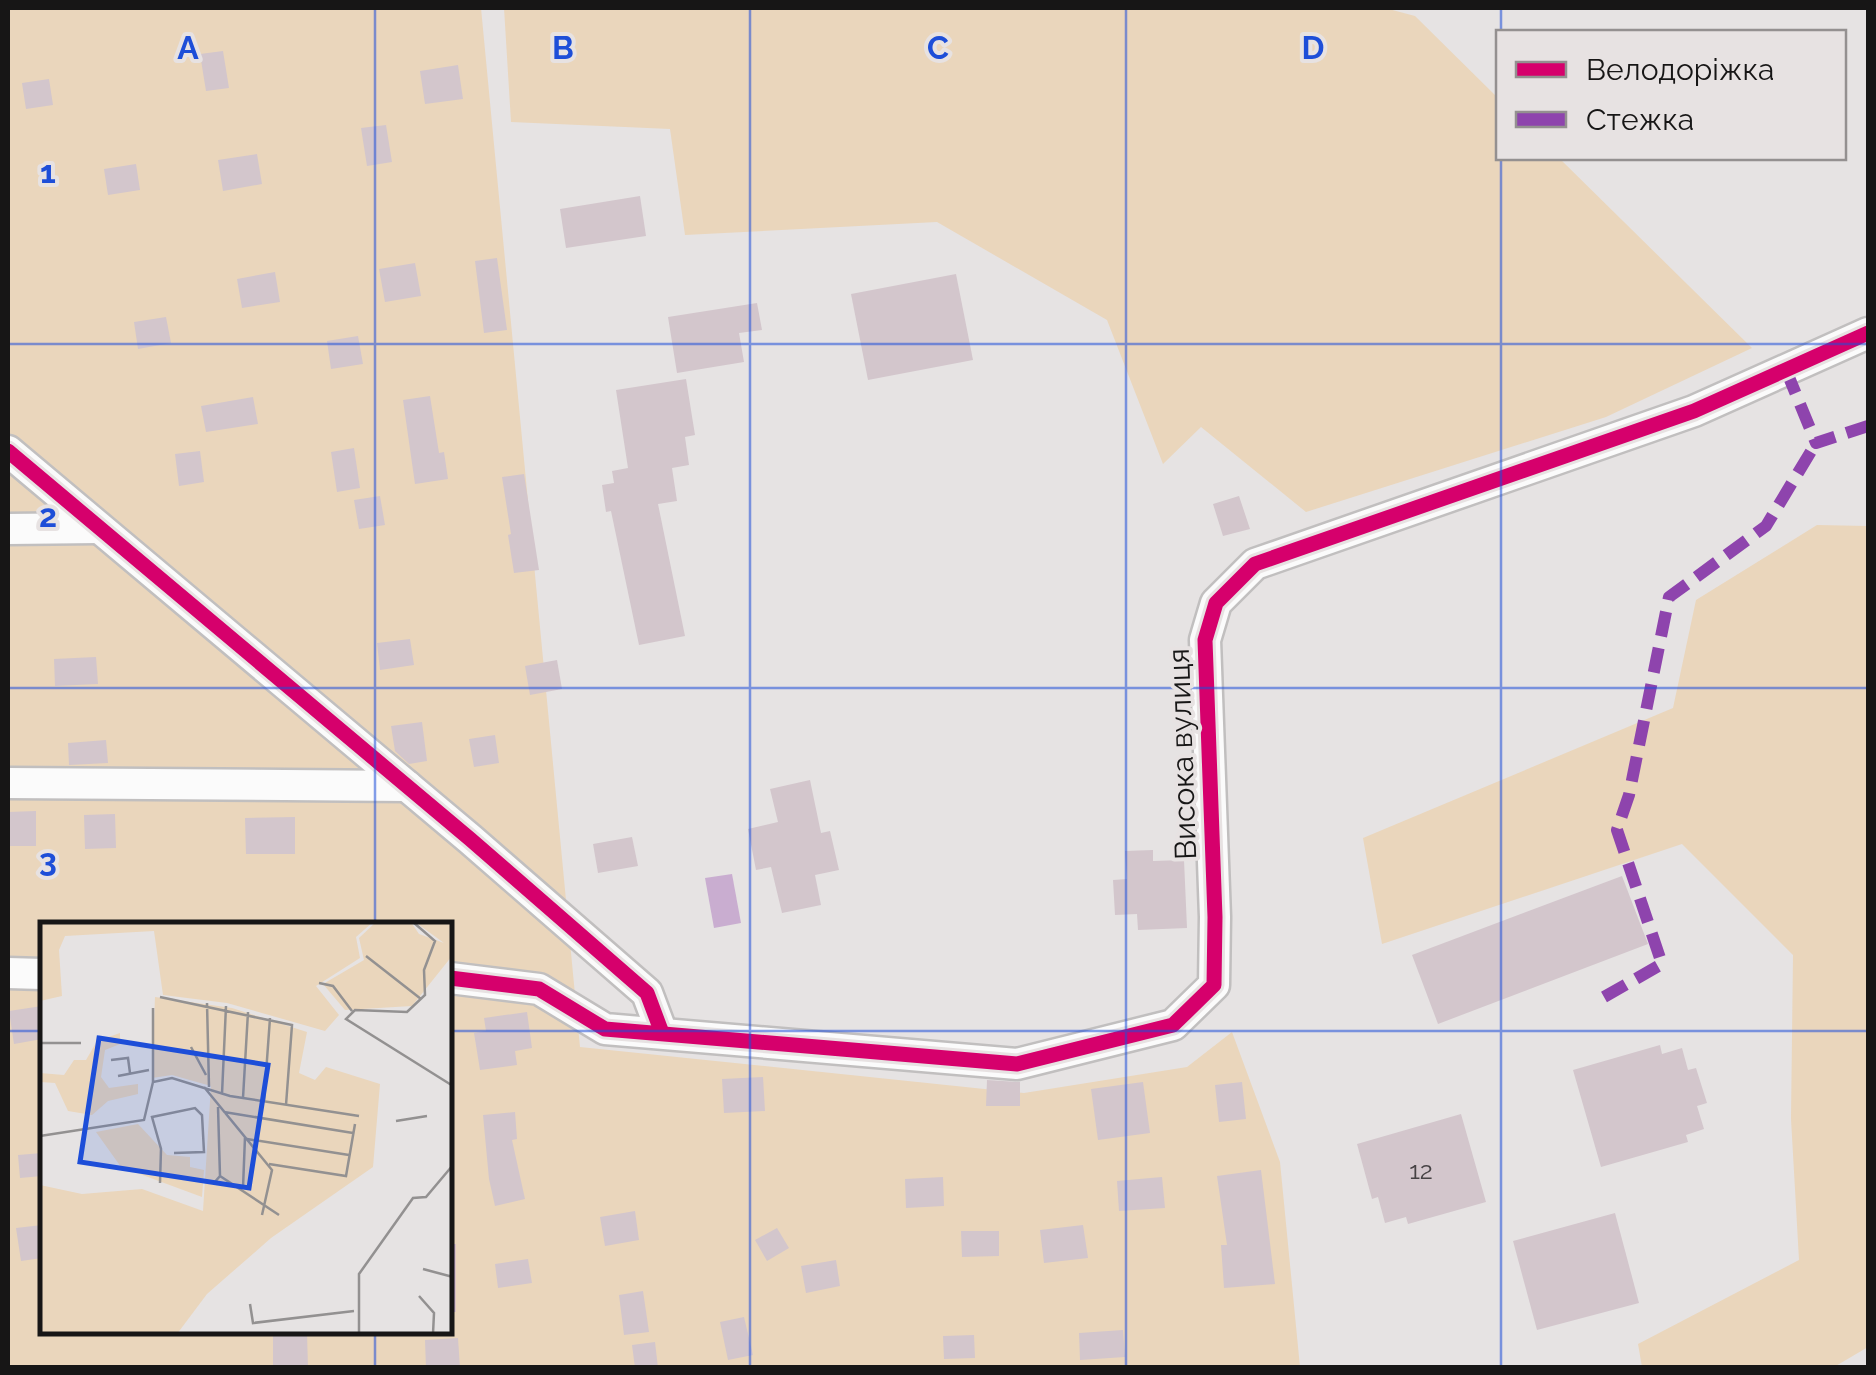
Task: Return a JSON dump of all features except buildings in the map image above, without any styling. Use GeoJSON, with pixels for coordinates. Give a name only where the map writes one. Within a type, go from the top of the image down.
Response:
{"type":"FeatureCollection","features":[{"type":"Feature","properties":{"kind":"street","name":"Висока вулиця"},"geometry":{"type":"LineString","coordinates":[[452,978],[539,989],[605,1029],[1017,1064],[1172,1026],[1214,985],[1204,640],[1216,603],[1229,590],[1256,564],[1694,411],[1868,332]]}},
{"type":"Feature","properties":{"kind":"street"},"geometry":{"type":"LineString","coordinates":[[8,452],[647,993],[662,1034]]}},
{"type":"Feature","properties":{"kind":"street"},"geometry":{"type":"LineString","coordinates":[[8,529],[98,528]]}},
{"type":"Feature","properties":{"kind":"street"},"geometry":{"type":"LineString","coordinates":[[8,784],[407,786]]}},
{"type":"Feature","properties":{"kind":"street"},"geometry":{"type":"LineString","coordinates":[[8,973],[40,974]]}},
{"type":"Feature","properties":{"kind":"shaded area"},"geometry":{"type":"Polygon","coordinates":[[[8,8],[481,8],[580,1047],[1024,1093],[1187,1067],[1232,1032],[1280,1162],[1300,1367],[8,1368],[8,8]]]}},
{"type":"Feature","properties":{"kind":"shaded area"},"geometry":{"type":"Polygon","coordinates":[[[504,8],[1385,8],[1415,16],[1496,96],[1496,160],[1561,160],[1752,348],[1606,417],[1306,512],[1201,427],[1163,464],[1107,320],[937,222],[685,235],[670,129],[511,122],[504,8]]]}},
{"type":"Feature","properties":{"kind":"shaded area"},"geometry":{"type":"Polygon","coordinates":[[[1817,525],[1868,526],[1868,1347],[1834,1367],[1642,1367],[1638,1344],[1799,1260],[1791,1119],[1793,955],[1682,844],[1382,944],[1363,838],[1673,708],[1696,600],[1817,525]]]}},
{"type":"Feature","properties":{"kind":"shaded area"},"geometry":{"type":"Polygon","coordinates":[[[732,874],[741,923],[714,928],[705,878],[732,874]]]}},
{"type":"Feature","properties":{"kind":"marked path"},"geometry":{"type":"LineString","coordinates":[[1786,370],[1816,443],[1868,426]]}},
{"type":"Feature","properties":{"kind":"marked path"},"geometry":{"type":"LineString","coordinates":[[1604,997],[1662,964],[1617,830],[1629,795],[1669,597],[1766,526],[1816,443]]}},
{"type":"Feature","properties":{"kind":"cycle path"},"geometry":{"type":"LineString","coordinates":[[452,978],[539,989],[605,1029],[1017,1064],[1173,1025],[1214,985],[1205,640],[1216,603],[1255,564],[1694,411],[1868,333]]}},
{"type":"Feature","properties":{"kind":"cycle path"},"geometry":{"type":"LineString","coordinates":[[8,451],[647,993],[662,1033]]}}]}
